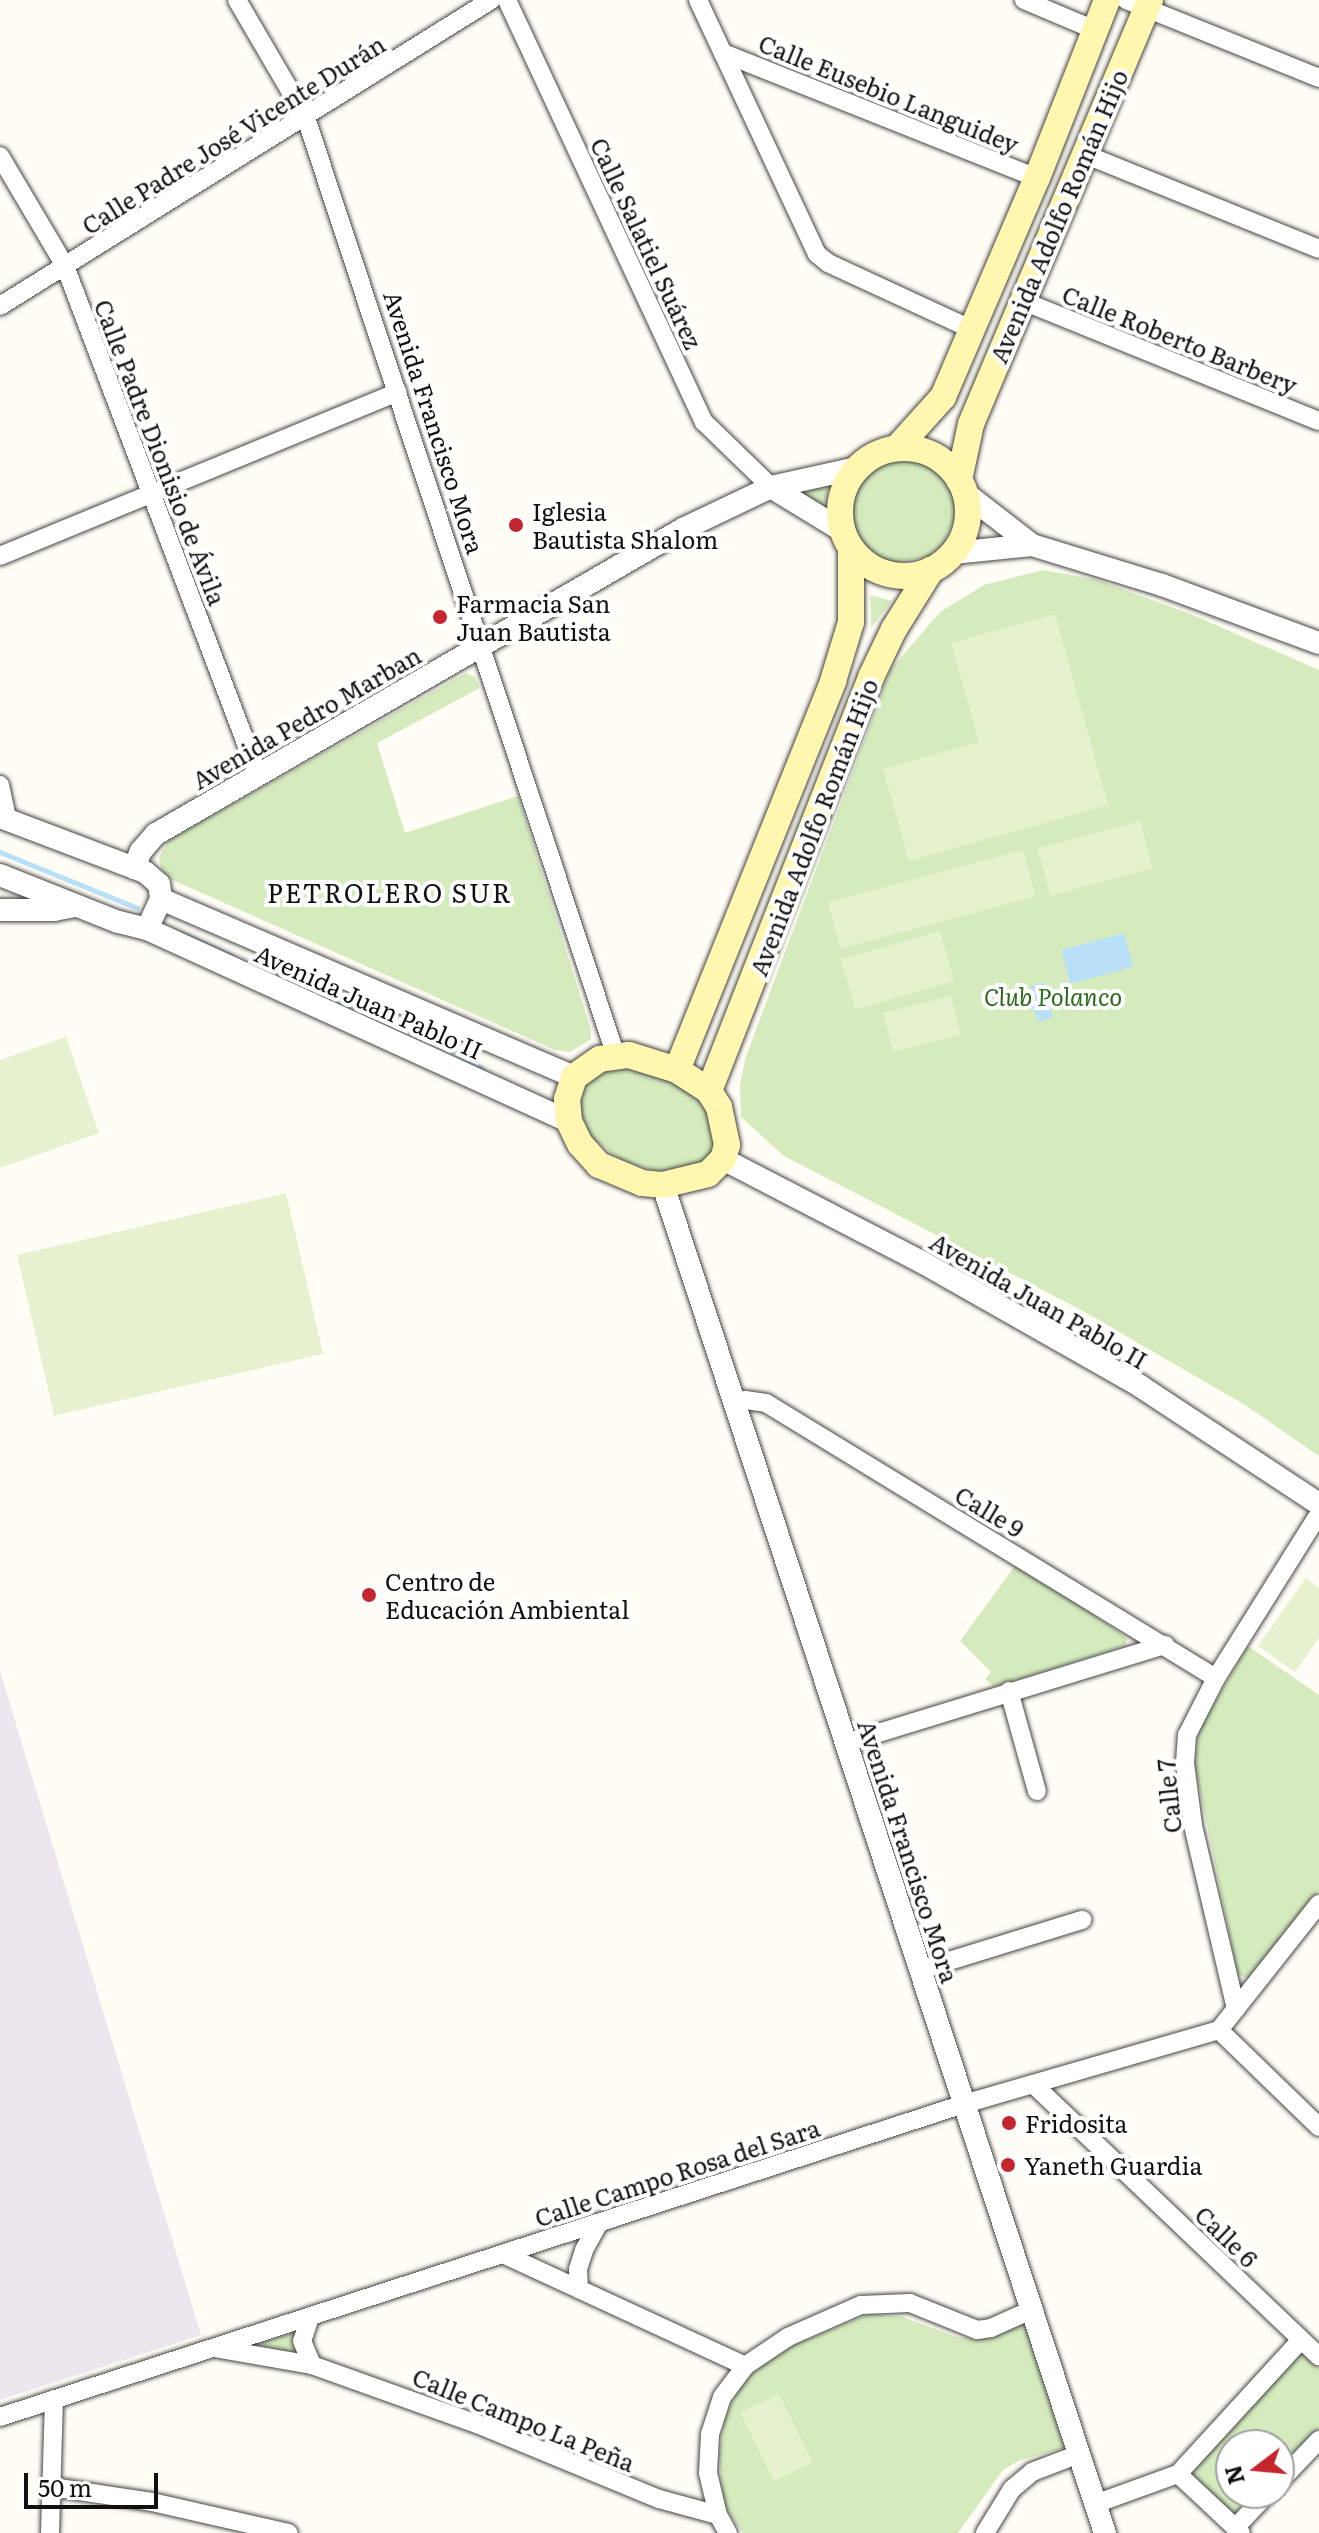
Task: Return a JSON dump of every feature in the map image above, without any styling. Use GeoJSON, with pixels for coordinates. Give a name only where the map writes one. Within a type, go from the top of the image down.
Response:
{"type":"FeatureCollection","features":[{"type":"Feature","properties":{"kind":"main road","name":"Avenida Adolfo Román Hijo"},"geometry":{"type":"LineString","coordinates":[[897,448],[943,397],[1037,178],[1107,0]]}},
{"type":"Feature","properties":{"kind":"main road","name":"Avenida Adolfo Román Hijo"},"geometry":{"type":"LineString","coordinates":[[962,487],[971,424],[1084,154],[1141,3]]}},
{"type":"Feature","properties":{"kind":"main road"},"geometry":{"type":"LineString","coordinates":[[971,424],[973,330]]}},
{"type":"Feature","properties":{"kind":"main road"},"geometry":{"type":"LineString","coordinates":[[897,448],[933,455],[962,487],[967,514],[963,534],[953,553],[931,570],[909,576],[887,574],[867,565],[847,540],[841,497],[857,468],[882,451],[897,448]]}},
{"type":"Feature","properties":{"kind":"main road","name":"Avenida Adolfo Román Hijo"},"geometry":{"type":"LineString","coordinates":[[677,1070],[833,681],[851,622],[847,540]]}},
{"type":"Feature","properties":{"kind":"main road","name":"Avenida Adolfo Román Hijo"},"geometry":{"type":"LineString","coordinates":[[709,1091],[871,677],[894,629],[931,570]]}},
{"type":"Feature","properties":{"kind":"main road"},"geometry":{"type":"LineString","coordinates":[[616,1056],[648,1059],[677,1070],[709,1091],[726,1129],[723,1159],[708,1174],[663,1185],[621,1176],[599,1165],[580,1144],[569,1121],[567,1099],[574,1077],[600,1059],[616,1056]]}},
{"type":"Feature","properties":{"kind":"street","name":"Avenida Francisco Mora"},"geometry":{"type":"LineString","coordinates":[[237,0],[306,118],[616,1056]]}},
{"type":"Feature","properties":{"kind":"street","name":"Calle Padre José Vicente Durán"},"geometry":{"type":"LineString","coordinates":[[0,306],[491,0]]}},
{"type":"Feature","properties":{"kind":"street","name":"Calle Salatiel Suárez"},"geometry":{"type":"LineString","coordinates":[[507,0],[704,422],[771,487]]}},
{"type":"Feature","properties":{"kind":"street"},"geometry":{"type":"LineString","coordinates":[[698,0],[817,254],[828,263],[973,330]]}},
{"type":"Feature","properties":{"kind":"street"},"geometry":{"type":"LineString","coordinates":[[1024,0],[1095,30]]}},
{"type":"Feature","properties":{"kind":"street"},"geometry":{"type":"LineString","coordinates":[[1141,3],[1319,78]]}},
{"type":"Feature","properties":{"kind":"street","name":"Calle Eusebio Languidey"},"geometry":{"type":"LineString","coordinates":[[723,53],[1037,178]]}},
{"type":"Feature","properties":{"kind":"street"},"geometry":{"type":"LineString","coordinates":[[1084,154],[1319,249]]}},
{"type":"Feature","properties":{"kind":"street","name":"Calle Padre Dionisio de Ávila"},"geometry":{"type":"LineString","coordinates":[[0,156],[65,266],[258,775]]}},
{"type":"Feature","properties":{"kind":"street","name":"Calle Roberto Barbery"},"geometry":{"type":"LineString","coordinates":[[1023,301],[1319,421]]}},
{"type":"Feature","properties":{"kind":"street"},"geometry":{"type":"LineString","coordinates":[[0,556],[398,392]]}},
{"type":"Feature","properties":{"kind":"street","name":"Avenida Pedro Marban"},"geometry":{"type":"LineString","coordinates":[[134,868],[141,851],[156,834],[683,529],[771,487],[857,468]]}},
{"type":"Feature","properties":{"kind":"street"},"geometry":{"type":"LineString","coordinates":[[771,487],[847,540]]}},
{"type":"Feature","properties":{"kind":"street"},"geometry":{"type":"LineString","coordinates":[[962,487],[1032,545],[1162,585],[1319,643]]}},
{"type":"Feature","properties":{"kind":"street"},"geometry":{"type":"LineString","coordinates":[[953,553],[1032,545]]}},
{"type":"Feature","properties":{"kind":"street"},"geometry":{"type":"LineString","coordinates":[[0,785],[4,818],[153,877],[159,884],[161,899],[147,929]]}},
{"type":"Feature","properties":{"kind":"street","name":"Avenida Juan Pablo II"},"geometry":{"type":"LineString","coordinates":[[0,875],[77,906],[147,929],[569,1121]]}},
{"type":"Feature","properties":{"kind":"street","name":"Avenida Juan Pablo II"},"geometry":{"type":"LineString","coordinates":[[161,899],[574,1077]]}},
{"type":"Feature","properties":{"kind":"street"},"geometry":{"type":"LineString","coordinates":[[0,910],[54,910],[77,906]]}},
{"type":"Feature","properties":{"kind":"street","name":"Avenida Juan Pablo II"},"geometry":{"type":"LineString","coordinates":[[723,1159],[922,1262],[1140,1386],[1319,1504]]}},
{"type":"Feature","properties":{"kind":"street","name":"Avenida Francisco Mora"},"geometry":{"type":"LineString","coordinates":[[663,1185],[1105,2533]]}},
{"type":"Feature","properties":{"kind":"street","name":"Calle 9"},"geometry":{"type":"LineString","coordinates":[[734,1403],[745,1400],[766,1403],[1216,1678]]}},
{"type":"Feature","properties":{"kind":"street","name":"Calle 7"},"geometry":{"type":"LineString","coordinates":[[1236,2009],[1193,1825],[1185,1763],[1187,1735],[1216,1678],[1319,1514]]}},
{"type":"Feature","properties":{"kind":"street"},"geometry":{"type":"LineString","coordinates":[[846,1743],[1165,1645]]}},
{"type":"Feature","properties":{"kind":"street"},"geometry":{"type":"LineString","coordinates":[[1009,1691],[1037,1791]]}},
{"type":"Feature","properties":{"kind":"street"},"geometry":{"type":"LineString","coordinates":[[1316,1913],[1219,2030],[1319,2127]]}},
{"type":"Feature","properties":{"kind":"street"},"geometry":{"type":"LineString","coordinates":[[920,1970],[1082,1920]]}},
{"type":"Feature","properties":{"kind":"street","name":"Calle Campo Rosa del Sara"},"geometry":{"type":"LineString","coordinates":[[0,2417],[964,2104],[1219,2030]]}},
{"type":"Feature","properties":{"kind":"street","name":"Calle 6"},"geometry":{"type":"LineString","coordinates":[[1033,2084],[1319,2356]]}},
{"type":"Feature","properties":{"kind":"street"},"geometry":{"type":"LineString","coordinates":[[579,2289],[578,2269],[584,2250],[599,2223]]}},
{"type":"Feature","properties":{"kind":"street"},"geometry":{"type":"LineString","coordinates":[[503,2254],[745,2366]]}},
{"type":"Feature","properties":{"kind":"street"},"geometry":{"type":"LineString","coordinates":[[723,2527],[708,2473],[710,2434],[722,2397],[745,2366],[788,2337],[861,2305],[910,2303],[977,2330],[991,2328],[1031,2310]]}},
{"type":"Feature","properties":{"kind":"street"},"geometry":{"type":"LineString","coordinates":[[310,2317],[302,2341],[312,2365]]}},
{"type":"Feature","properties":{"kind":"street"},"geometry":{"type":"LineString","coordinates":[[1095,2504],[1178,2474],[1301,2340]]}},
{"type":"Feature","properties":{"kind":"street","name":"Calle Campo La Peña"},"geometry":{"type":"LineString","coordinates":[[210,2347],[312,2365],[477,2424],[723,2527]]}},
{"type":"Feature","properties":{"kind":"street"},"geometry":{"type":"LineString","coordinates":[[50,2533],[54,2399]]}},
{"type":"Feature","properties":{"kind":"street"},"geometry":{"type":"LineString","coordinates":[[1295,2465],[1319,2440]]}},
{"type":"Feature","properties":{"kind":"street"},"geometry":{"type":"LineString","coordinates":[[985,2533],[1012,2489],[1022,2480],[1032,2472],[1079,2454]]}},
{"type":"Feature","properties":{"kind":"street"},"geometry":{"type":"LineString","coordinates":[[1178,2474],[1238,2530],[1255,2509]]}},
{"type":"Feature","properties":{"kind":"street"},"geometry":{"type":"LineString","coordinates":[[52,2487],[152,2502],[289,2533]]}},
{"type":"Feature","properties":{"kind":"shaded area"},"geometry":{"type":"Polygon","coordinates":[[[0,1671],[201,2335],[0,2400],[0,1671]]]}},
{"type":"Feature","properties":{"kind":"green space"},"geometry":{"type":"Polygon","coordinates":[[[897,459],[920,460],[939,470],[950,484],[955,504],[953,524],[944,543],[929,556],[890,564],[871,557],[858,544],[851,516],[854,497],[862,479],[878,466],[897,459]]]}},
{"type":"Feature","properties":{"kind":"green space"},"geometry":{"type":"Polygon","coordinates":[[[830,480],[824,509],[796,491],[830,480]]]}},
{"type":"Feature","properties":{"kind":"green space","name":"Club Polanco"},"geometry":{"type":"Polygon","coordinates":[[[1043,570],[1098,580],[1193,615],[1319,670],[1319,1456],[1245,1405],[1081,1310],[784,1156],[741,1117],[740,1085],[745,1059],[891,669],[940,612],[984,585],[1043,570]]]}},
{"type":"Feature","properties":{"kind":"green space"},"geometry":{"type":"Polygon","coordinates":[[[870,595],[892,601],[871,628],[871,608],[870,595]]]}},
{"type":"Feature","properties":{"kind":"green space"},"geometry":{"type":"Polygon","coordinates":[[[1055,614],[1108,805],[909,861],[883,769],[979,742],[951,643],[1055,614]]]}},
{"type":"Feature","properties":{"kind":"green space"},"geometry":{"type":"Polygon","coordinates":[[[466,673],[475,677],[480,688],[377,743],[405,833],[518,796],[591,1030],[591,1039],[570,1052],[555,1050],[168,878],[161,868],[159,857],[169,840],[466,673]]]}},
{"type":"Feature","properties":{"kind":"green space"},"geometry":{"type":"Polygon","coordinates":[[[1140,821],[1153,868],[1050,896],[1038,848],[1140,821]]]}},
{"type":"Feature","properties":{"kind":"green space"},"geometry":{"type":"Polygon","coordinates":[[[1023,850],[1035,896],[840,949],[828,902],[1023,850]]]}},
{"type":"Feature","properties":{"kind":"green space"},"geometry":{"type":"Polygon","coordinates":[[[940,931],[954,981],[855,1009],[841,959],[940,931]]]}},
{"type":"Feature","properties":{"kind":"green space"},"geometry":{"type":"Polygon","coordinates":[[[951,996],[961,1035],[893,1052],[883,1013],[951,996]]]}},
{"type":"Feature","properties":{"kind":"green space"},"geometry":{"type":"Polygon","coordinates":[[[66,1037],[99,1133],[0,1168],[0,1060],[66,1037]]]}},
{"type":"Feature","properties":{"kind":"green space"},"geometry":{"type":"Polygon","coordinates":[[[615,1066],[657,1070],[699,1096],[715,1133],[714,1150],[706,1163],[668,1173],[654,1171],[619,1159],[591,1137],[581,1123],[578,1090],[585,1080],[615,1066]]]}},
{"type":"Feature","properties":{"kind":"green space"},"geometry":{"type":"Polygon","coordinates":[[[286,1193],[323,1354],[54,1416],[17,1255],[286,1193]]]}},
{"type":"Feature","properties":{"kind":"green space"},"geometry":{"type":"Polygon","coordinates":[[[1017,1563],[1122,1634],[1127,1639],[1125,1646],[994,1687],[985,1679],[991,1672],[960,1641],[1017,1563]]]}},
{"type":"Feature","properties":{"kind":"green space"},"geometry":{"type":"Polygon","coordinates":[[[1306,1578],[1319,1588],[1319,1638],[1295,1672],[1258,1646],[1306,1578]]]}},
{"type":"Feature","properties":{"kind":"green space"},"geometry":{"type":"Polygon","coordinates":[[[1248,1646],[1319,1695],[1319,1890],[1251,1979],[1238,1975],[1195,1766],[1199,1730],[1248,1646]]]}},
{"type":"Feature","properties":{"kind":"green space"},"geometry":{"type":"Polygon","coordinates":[[[869,2314],[903,2317],[957,2337],[980,2340],[1005,2330],[1022,2316],[1067,2447],[1018,2461],[1003,2470],[958,2533],[743,2533],[723,2504],[719,2453],[725,2419],[739,2388],[762,2364],[794,2345],[869,2314]]]}},
{"type":"Feature","properties":{"kind":"green space"},"geometry":{"type":"Polygon","coordinates":[[[298,2331],[297,2353],[263,2346],[262,2342],[298,2331]]]}},
{"type":"Feature","properties":{"kind":"green space"},"geometry":{"type":"Polygon","coordinates":[[[1301,2351],[1319,2369],[1319,2428],[1295,2453],[1295,2429],[1228,2429],[1301,2351]]]}},
{"type":"Feature","properties":{"kind":"green space"},"geometry":{"type":"Polygon","coordinates":[[[779,2394],[812,2462],[774,2481],[740,2413],[779,2394]]]}},
{"type":"Feature","properties":{"kind":"green space"},"geometry":{"type":"Polygon","coordinates":[[[1215,2443],[1215,2498],[1188,2472],[1215,2443]]]}},
{"type":"Feature","properties":{"kind":"green space"},"geometry":{"type":"Polygon","coordinates":[[[1226,2509],[1242,2509],[1234,2517],[1226,2509]]]}},
{"type":"Feature","properties":{"kind":"water"},"geometry":{"type":"Polygon","coordinates":[[[1124,933],[1133,967],[1070,984],[1061,950],[1124,933]]]}},
{"type":"Feature","properties":{"kind":"water"},"geometry":{"type":"Polygon","coordinates":[[[1043,982],[1045,988],[1036,991],[1046,992],[1053,1018],[1039,1022],[1027,997],[1034,994],[1030,986],[1043,982]]]}},
{"type":"Feature","properties":{"kind":"waterway"},"geometry":{"type":"LineString","coordinates":[[0,852],[137,908]]}},
{"type":"Feature","properties":{"kind":"waterway"},"geometry":{"type":"LineString","coordinates":[[181,933],[230,955]]}},
{"type":"Feature","properties":{"kind":"waterway"},"geometry":{"type":"LineString","coordinates":[[315,994],[410,1026],[482,1068]]}},
{"type":"Feature","properties":{"kind":"place","name":"Iglesia Bautista Shalom"},"geometry":{"type":"Point","coordinates":[516,525]}},
{"type":"Feature","properties":{"kind":"place","name":"Farmacia San Juan Bautista"},"geometry":{"type":"Point","coordinates":[440,617]}},
{"type":"Feature","properties":{"kind":"place","name":"Centro de Educación Ambiental"},"geometry":{"type":"Point","coordinates":[369,1595]}},
{"type":"Feature","properties":{"kind":"place","name":"Fridosita"},"geometry":{"type":"Point","coordinates":[1009,2123]}},
{"type":"Feature","properties":{"kind":"place","name":"Yaneth Guardia"},"geometry":{"type":"Point","coordinates":[1008,2165]}},
{"type":"Feature","properties":{"kind":"district","name":"PETROLERO SUR"},"geometry":{"type":"Point","coordinates":[390,892]}}]}
